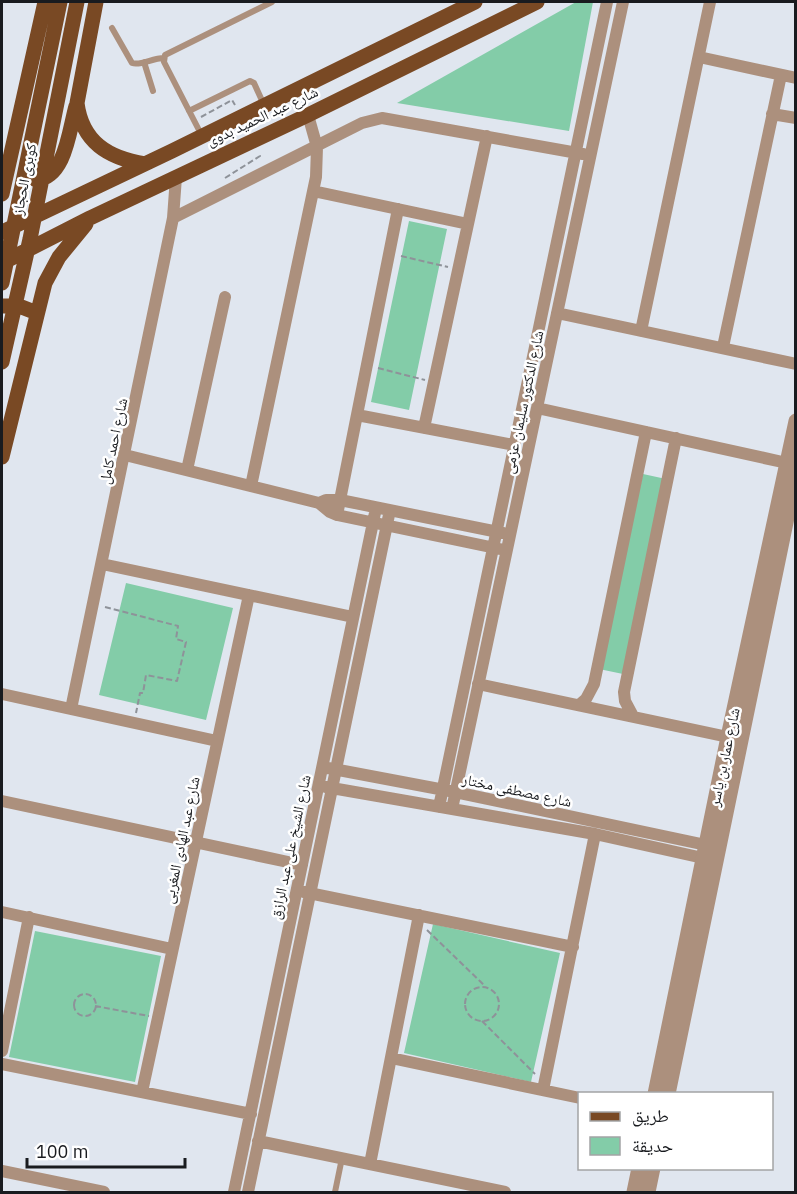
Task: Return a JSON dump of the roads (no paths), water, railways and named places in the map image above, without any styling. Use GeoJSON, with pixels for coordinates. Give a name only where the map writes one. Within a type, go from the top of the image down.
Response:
{"type":"FeatureCollection","features":[{"type":"Feature","properties":{"kind":"main road"},"geometry":{"type":"LineString","coordinates":[[2,194],[45,2]]}},
{"type":"Feature","properties":{"kind":"main road","name":"كوبرى الحجاز"},"geometry":{"type":"LineString","coordinates":[[2,283],[60,2]]}},
{"type":"Feature","properties":{"kind":"main road","name":"كوبرى الحجاز"},"geometry":{"type":"LineString","coordinates":[[3,357],[30,239],[77,2]]}},
{"type":"Feature","properties":{"kind":"main road"},"geometry":{"type":"LineString","coordinates":[[10,163],[18,174],[28,179],[40,179],[51,174],[59,165],[77,103],[96,2]]}},
{"type":"Feature","properties":{"kind":"main road","name":"شارع عبد الحميد بدوى"},"geometry":{"type":"LineString","coordinates":[[2,231],[145,165],[475,2]]}},
{"type":"Feature","properties":{"kind":"main road","name":"شارع عبد الحميد بدوى"},"geometry":{"type":"LineString","coordinates":[[2,263],[90,218],[308,115],[537,2]]}},
{"type":"Feature","properties":{"kind":"main road"},"geometry":{"type":"LineString","coordinates":[[77,103],[83,127],[97,144],[114,156],[145,165]]}},
{"type":"Feature","properties":{"kind":"main road"},"geometry":{"type":"LineString","coordinates":[[2,457],[40,298],[59,256],[90,218]]}},
{"type":"Feature","properties":{"kind":"main road"},"geometry":{"type":"LineString","coordinates":[[2,306],[19,306],[37,313]]}},
{"type":"Feature","properties":{"kind":"street","name":"شارع الدكتور سليمان عزمى"},"geometry":{"type":"LineString","coordinates":[[446,808],[496,532],[607,2]]}},
{"type":"Feature","properties":{"kind":"street","name":"شارع الدكتور سليمان عزمى"},"geometry":{"type":"LineString","coordinates":[[449,791],[478,684],[623,2]]}},
{"type":"Feature","properties":{"kind":"street"},"geometry":{"type":"LineString","coordinates":[[642,331],[710,2]]}},
{"type":"Feature","properties":{"kind":"street"},"geometry":{"type":"LineString","coordinates":[[699,57],[795,78]]}},
{"type":"Feature","properties":{"kind":"street"},"geometry":{"type":"LineString","coordinates":[[723,347],[781,75]]}},
{"type":"Feature","properties":{"kind":"street"},"geometry":{"type":"LineString","coordinates":[[772,114],[795,118]]}},
{"type":"Feature","properties":{"kind":"street"},"geometry":{"type":"LineString","coordinates":[[251,486],[313,191],[317,147],[308,115]]}},
{"type":"Feature","properties":{"kind":"street"},"geometry":{"type":"LineString","coordinates":[[173,218],[362,123],[381,118],[591,155]]}},
{"type":"Feature","properties":{"kind":"street"},"geometry":{"type":"LineString","coordinates":[[424,428],[487,136]]}},
{"type":"Feature","properties":{"kind":"street","name":"شارع احمد كامل"},"geometry":{"type":"LineString","coordinates":[[71,709],[173,218],[176,177]]}},
{"type":"Feature","properties":{"kind":"street"},"geometry":{"type":"LineString","coordinates":[[313,191],[468,224]]}},
{"type":"Feature","properties":{"kind":"street"},"geometry":{"type":"LineString","coordinates":[[337,515],[398,209]]}},
{"type":"Feature","properties":{"kind":"street"},"geometry":{"type":"LineString","coordinates":[[187,470],[225,297]]}},
{"type":"Feature","properties":{"kind":"street"},"geometry":{"type":"LineString","coordinates":[[557,314],[723,347],[795,364]]}},
{"type":"Feature","properties":{"kind":"street"},"geometry":{"type":"LineString","coordinates":[[537,408],[676,438],[791,469]]}},
{"type":"Feature","properties":{"kind":"street"},"geometry":{"type":"LineString","coordinates":[[357,415],[514,445]]}},
{"type":"Feature","properties":{"kind":"street","name":"شارع عمار بن ياسر"},"geometry":{"type":"LineString","coordinates":[[668,1092],[791,469],[795,421]]}},
{"type":"Feature","properties":{"kind":"street"},"geometry":{"type":"LineString","coordinates":[[579,705],[594,684],[646,432]]}},
{"type":"Feature","properties":{"kind":"street"},"geometry":{"type":"LineString","coordinates":[[633,716],[627,709],[624,692],[676,438]]}},
{"type":"Feature","properties":{"kind":"street"},"geometry":{"type":"LineString","coordinates":[[125,455],[319,503],[337,515],[507,550]]}},
{"type":"Feature","properties":{"kind":"street","name":"شارع عمار بن ياسر"},"geometry":{"type":"LineString","coordinates":[[655,1092],[728,737],[791,469]]}},
{"type":"Feature","properties":{"kind":"street"},"geometry":{"type":"LineString","coordinates":[[319,503],[326,500],[340,500],[510,535]]}},
{"type":"Feature","properties":{"kind":"street","name":"شارع الشيخ على عبد الرازق"},"geometry":{"type":"LineString","coordinates":[[234,1192],[376,508]]}},
{"type":"Feature","properties":{"kind":"street","name":"شارع الشيخ على عبد الرازق"},"geometry":{"type":"LineString","coordinates":[[248,1192],[390,510]]}},
{"type":"Feature","properties":{"kind":"street"},"geometry":{"type":"LineString","coordinates":[[102,564],[353,617]]}},
{"type":"Feature","properties":{"kind":"street","name":"شارع عبد الهادى المغربى"},"geometry":{"type":"LineString","coordinates":[[142,1092],[249,595]]}},
{"type":"Feature","properties":{"kind":"street"},"geometry":{"type":"LineString","coordinates":[[478,684],[728,737]]}},
{"type":"Feature","properties":{"kind":"street"},"geometry":{"type":"LineString","coordinates":[[2,694],[217,741]]}},
{"type":"Feature","properties":{"kind":"street","name":"شارع مصطفى مختار"},"geometry":{"type":"LineString","coordinates":[[322,767],[449,791],[705,852]]}},
{"type":"Feature","properties":{"kind":"street","name":"شارع مصطفى مختار"},"geometry":{"type":"LineString","coordinates":[[318,786],[705,852]]}},
{"type":"Feature","properties":{"kind":"street"},"geometry":{"type":"LineString","coordinates":[[2,801],[302,865]]}},
{"type":"Feature","properties":{"kind":"street"},"geometry":{"type":"LineString","coordinates":[[544,1087],[596,834]]}},
{"type":"Feature","properties":{"kind":"street"},"geometry":{"type":"LineString","coordinates":[[297,890],[419,919],[573,947]]}},
{"type":"Feature","properties":{"kind":"street"},"geometry":{"type":"LineString","coordinates":[[2,912],[172,949]]}},
{"type":"Feature","properties":{"kind":"street"},"geometry":{"type":"LineString","coordinates":[[2,1051],[29,917]]}},
{"type":"Feature","properties":{"kind":"street"},"geometry":{"type":"LineString","coordinates":[[370,1164],[419,919]]}},
{"type":"Feature","properties":{"kind":"street"},"geometry":{"type":"LineString","coordinates":[[391,1058],[544,1087],[578,1098]]}},
{"type":"Feature","properties":{"kind":"street"},"geometry":{"type":"LineString","coordinates":[[2,1064],[250,1114]]}},
{"type":"Feature","properties":{"kind":"street"},"geometry":{"type":"LineString","coordinates":[[258,1141],[504,1192]]}},
{"type":"Feature","properties":{"kind":"street"},"geometry":{"type":"LineString","coordinates":[[634,1192],[639,1170]]}},
{"type":"Feature","properties":{"kind":"street"},"geometry":{"type":"LineString","coordinates":[[648,1192],[653,1170]]}},
{"type":"Feature","properties":{"kind":"street"},"geometry":{"type":"LineString","coordinates":[[2,1171],[104,1192]]}},
{"type":"Feature","properties":{"kind":"lane"},"geometry":{"type":"LineString","coordinates":[[164,58],[167,53],[272,2]]}},
{"type":"Feature","properties":{"kind":"lane"},"geometry":{"type":"LineString","coordinates":[[112,28],[132,63],[137,65],[153,58],[164,58]]}},
{"type":"Feature","properties":{"kind":"lane"},"geometry":{"type":"LineString","coordinates":[[164,58],[202,137]]}},
{"type":"Feature","properties":{"kind":"lane"},"geometry":{"type":"LineString","coordinates":[[144,62],[153,91]]}},
{"type":"Feature","properties":{"kind":"lane"},"geometry":{"type":"LineString","coordinates":[[189,111],[250,81],[254,83],[264,106]]}},
{"type":"Feature","properties":{"kind":"lane"},"geometry":{"type":"LineString","coordinates":[[335,1192],[342,1158]]}}]}
